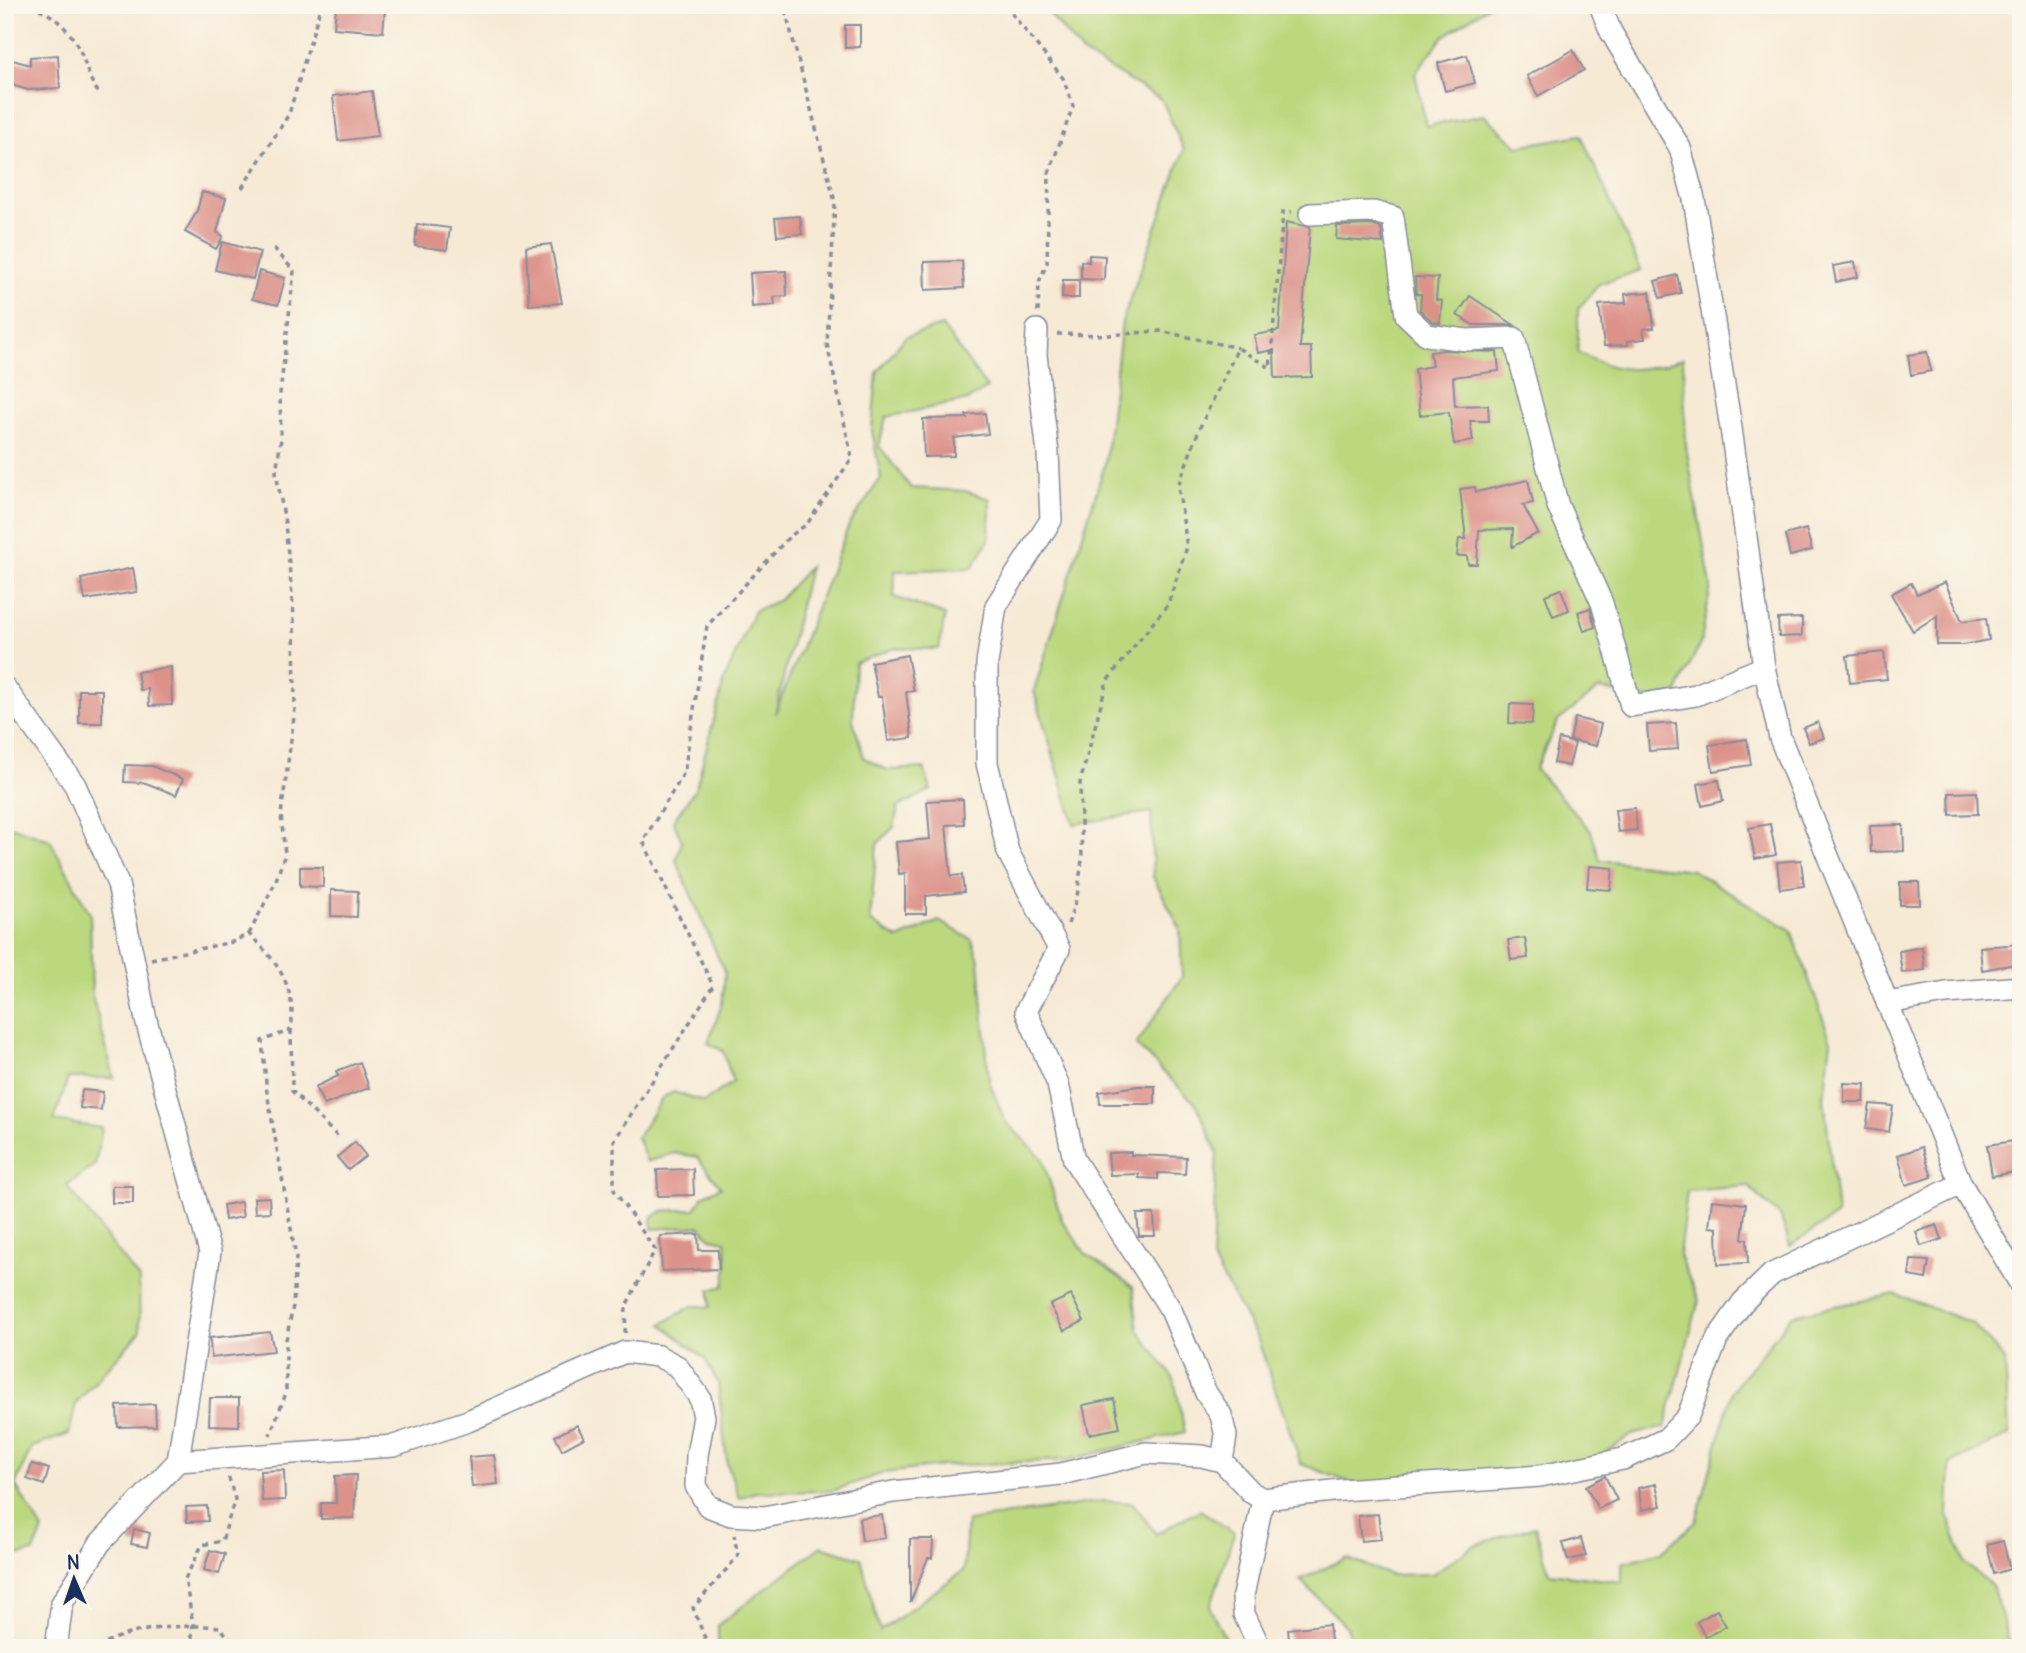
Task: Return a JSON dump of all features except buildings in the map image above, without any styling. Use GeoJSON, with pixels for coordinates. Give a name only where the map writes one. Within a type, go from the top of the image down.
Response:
{"type":"FeatureCollection","features":[{"type":"Feature","properties":{"kind":"street"},"geometry":{"type":"LineString","coordinates":[[1600,5],[1611,32],[1680,148],[1694,199],[1731,428],[1764,667],[1780,738],[1961,1184],[2021,1286]]}},
{"type":"Feature","properties":{"kind":"street"},"geometry":{"type":"LineString","coordinates":[[1310,214],[1373,212],[1393,217],[1406,315],[1427,335],[1467,340],[1514,338],[1558,506],[1602,603],[1631,706],[1696,695],[1764,667]]}},
{"type":"Feature","properties":{"kind":"street"},"geometry":{"type":"LineString","coordinates":[[1037,330],[1036,355],[1048,453],[1051,520],[996,606],[987,663],[987,763],[1008,852],[1059,949],[1026,1011],[1058,1084],[1074,1160],[1171,1310],[1206,1393],[1221,1415],[1226,1436],[1223,1461]]}},
{"type":"Feature","properties":{"kind":"street"},"geometry":{"type":"LineString","coordinates":[[5,688],[75,785],[118,884],[146,1020],[209,1252],[178,1461],[100,1543],[62,1603],[56,1648]]}},
{"type":"Feature","properties":{"kind":"street"},"geometry":{"type":"LineString","coordinates":[[1888,1003],[1946,993],[2021,987]]}},
{"type":"Feature","properties":{"kind":"street"},"geometry":{"type":"LineString","coordinates":[[178,1461],[394,1446],[468,1421],[625,1352],[658,1356],[677,1366],[700,1398],[704,1417],[696,1455],[696,1486],[708,1506],[731,1515],[764,1517],[893,1492],[1061,1475],[1146,1453],[1202,1456],[1223,1461],[1252,1493],[1263,1499],[1342,1490],[1540,1476],[1623,1458],[1666,1439],[1688,1416],[1717,1339],[1743,1302],[1772,1274],[1961,1184]]}},
{"type":"Feature","properties":{"kind":"street"},"geometry":{"type":"LineString","coordinates":[[1260,1648],[1244,1614],[1243,1596],[1263,1499]]}},
{"type":"Feature","properties":{"kind":"path"},"geometry":{"type":"LineString","coordinates":[[30,5],[49,11],[59,22],[80,50],[92,85],[99,93]]}},
{"type":"Feature","properties":{"kind":"path"},"geometry":{"type":"LineString","coordinates":[[242,188],[289,114],[321,5]]}},
{"type":"Feature","properties":{"kind":"path"},"geometry":{"type":"LineString","coordinates":[[625,1352],[626,1306],[655,1250],[614,1190],[614,1140],[713,986],[643,841],[684,773],[706,626],[789,537],[807,524],[852,458],[827,344],[835,202],[784,5]]}},
{"type":"Feature","properties":{"kind":"path"},"geometry":{"type":"LineString","coordinates":[[1005,5],[1063,78],[1073,106],[1049,173],[1047,263],[1039,282],[1037,330],[1063,335],[1160,331],[1238,348],[1270,368],[1283,212],[1310,214]]}},
{"type":"Feature","properties":{"kind":"path"},"geometry":{"type":"LineString","coordinates":[[136,962],[232,942],[249,934],[275,883],[285,854],[281,815],[295,709],[294,616],[285,523],[276,472],[294,271],[273,247]]}},
{"type":"Feature","properties":{"kind":"path"},"geometry":{"type":"LineString","coordinates":[[1059,949],[1077,897],[1082,860],[1080,783],[1108,681],[1168,604],[1187,547],[1178,486],[1200,426],[1238,348]]}},
{"type":"Feature","properties":{"kind":"path"},"geometry":{"type":"LineString","coordinates":[[249,934],[268,952],[283,975],[294,1007],[291,1030],[292,1091],[339,1138]]}},
{"type":"Feature","properties":{"kind":"path"},"geometry":{"type":"LineString","coordinates":[[254,1454],[273,1431],[286,1393],[286,1340],[293,1306],[296,1257],[267,1092],[262,1041],[291,1030]]}},
{"type":"Feature","properties":{"kind":"path"},"geometry":{"type":"LineString","coordinates":[[191,1648],[192,1624],[185,1579],[202,1545],[222,1541],[236,1499],[221,1457]]}},
{"type":"Feature","properties":{"kind":"path"},"geometry":{"type":"LineString","coordinates":[[709,1648],[693,1608],[738,1556],[731,1515]]}},
{"type":"Feature","properties":{"kind":"path"},"geometry":{"type":"LineString","coordinates":[[98,1648],[110,1638],[192,1624],[220,1627],[237,1648]]}},
{"type":"Feature","properties":{"kind":"green space"},"geometry":{"type":"Polygon","coordinates":[[[1047,5],[1490,5],[1443,37],[1415,73],[1426,126],[1484,115],[1518,146],[1581,135],[1641,270],[1599,284],[1578,309],[1578,352],[1605,364],[1630,369],[1655,367],[1683,358],[1686,447],[1711,586],[1701,642],[1676,694],[1649,699],[1599,689],[1558,721],[1535,769],[1591,831],[1600,860],[1692,870],[1791,930],[1831,1041],[1824,1098],[1837,1215],[1790,1246],[1781,1217],[1748,1186],[1687,1191],[1679,1256],[1699,1300],[1665,1427],[1632,1435],[1587,1465],[1362,1487],[1301,1464],[1258,1340],[1212,1259],[1217,1152],[1197,1105],[1136,1045],[1182,977],[1180,928],[1153,877],[1151,812],[1074,824],[1034,691],[1105,464],[1122,322],[1184,150],[1162,100],[1081,52],[1049,13],[1047,5]]]}},
{"type":"Feature","properties":{"kind":"green space"},"geometry":{"type":"Polygon","coordinates":[[[942,326],[987,388],[968,400],[886,417],[879,446],[911,488],[965,491],[990,499],[989,540],[972,568],[895,571],[894,597],[945,615],[939,649],[894,648],[855,663],[853,720],[864,758],[887,770],[924,768],[931,790],[898,807],[894,827],[877,844],[870,921],[898,939],[939,921],[972,940],[979,960],[989,1081],[1005,1121],[1042,1158],[1062,1220],[1086,1254],[1133,1287],[1138,1330],[1174,1379],[1185,1432],[1067,1460],[942,1466],[884,1473],[832,1491],[756,1492],[739,1498],[727,1463],[718,1383],[705,1359],[662,1324],[692,1306],[710,1307],[710,1290],[724,1286],[727,1268],[726,1241],[711,1238],[700,1226],[652,1229],[652,1218],[662,1211],[695,1209],[704,1195],[721,1187],[697,1157],[673,1153],[647,1162],[637,1137],[663,1097],[674,1092],[704,1102],[733,1082],[723,1051],[708,1043],[722,1004],[725,973],[676,860],[682,841],[673,821],[696,788],[724,681],[754,611],[779,600],[809,567],[775,714],[849,525],[881,478],[872,430],[877,373],[905,337],[942,326]]]}},
{"type":"Feature","properties":{"kind":"green space"},"geometry":{"type":"Polygon","coordinates":[[[5,824],[50,840],[90,914],[92,995],[114,1078],[68,1078],[54,1121],[102,1128],[95,1165],[67,1186],[139,1279],[140,1332],[76,1403],[69,1434],[32,1447],[15,1485],[43,1530],[34,1552],[5,1558],[5,824]]]}},
{"type":"Feature","properties":{"kind":"green space"},"geometry":{"type":"Polygon","coordinates":[[[1895,1294],[1972,1323],[2005,1360],[2009,1435],[1950,1464],[1948,1516],[1964,1563],[1992,1585],[2011,1648],[1350,1648],[1348,1628],[1300,1580],[1346,1558],[1390,1575],[1432,1574],[1475,1545],[1535,1526],[1549,1573],[1622,1582],[1622,1563],[1661,1552],[1696,1522],[1732,1391],[1792,1315],[1895,1294]]]}},
{"type":"Feature","properties":{"kind":"green space"},"geometry":{"type":"Polygon","coordinates":[[[1104,1501],[1133,1503],[1156,1534],[1200,1510],[1234,1533],[1210,1608],[1230,1648],[718,1648],[718,1625],[821,1546],[861,1558],[880,1631],[964,1570],[967,1521],[1104,1501]]]}}]}
